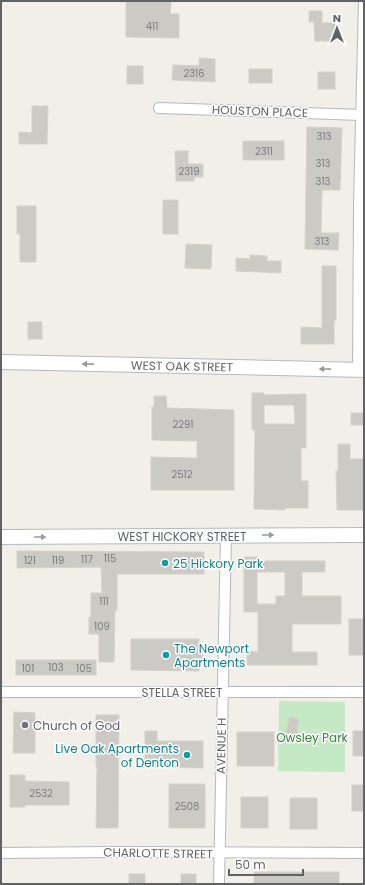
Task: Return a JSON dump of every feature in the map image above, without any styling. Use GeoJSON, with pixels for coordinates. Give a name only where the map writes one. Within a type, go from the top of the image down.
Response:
{"type":"FeatureCollection","features":[{"type":"Feature","properties":{"kind":"main road","name":"WEST OAK STREET"},"geometry":{"type":"LineString","coordinates":[[1,362],[361,370]]}},
{"type":"Feature","properties":{"kind":"main road","name":"WEST HICKORY STREET"},"geometry":{"type":"LineString","coordinates":[[1,537],[364,535]]}},
{"type":"Feature","properties":{"kind":"street"},"geometry":{"type":"LineString","coordinates":[[361,370],[361,115],[364,1]]}},
{"type":"Feature","properties":{"kind":"street","name":"HOUSTON PLACE"},"geometry":{"type":"LineString","coordinates":[[159,108],[361,115]]}},
{"type":"Feature","properties":{"kind":"street","name":"AVENUE H"},"geometry":{"type":"LineString","coordinates":[[218,884],[226,535]]}},
{"type":"Feature","properties":{"kind":"street","name":"STELLA STREET"},"geometry":{"type":"LineString","coordinates":[[1,692],[364,692]]}},
{"type":"Feature","properties":{"kind":"street","name":"CHARLOTTE STREET"},"geometry":{"type":"LineString","coordinates":[[1,853],[364,853]]}},
{"type":"Feature","properties":{"kind":"green space","name":"Owsley Park"},"geometry":{"type":"Polygon","coordinates":[[[279,701],[345,702],[345,772],[278,771],[279,701]]]}},
{"type":"Feature","properties":{"kind":"building"},"geometry":{"type":"Polygon","coordinates":[[[126,1],[171,1],[170,14],[179,14],[179,38],[126,37],[126,1]]]}},
{"type":"Feature","properties":{"kind":"building"},"geometry":{"type":"Polygon","coordinates":[[[309,11],[322,11],[322,23],[336,23],[336,41],[315,41],[314,22],[309,22],[309,11]]]}},
{"type":"Feature","properties":{"kind":"building"},"geometry":{"type":"Polygon","coordinates":[[[199,58],[215,59],[215,82],[172,80],[173,65],[199,66],[199,58]]]}},
{"type":"Feature","properties":{"kind":"building"},"geometry":{"type":"Polygon","coordinates":[[[127,66],[143,66],[143,84],[127,84],[127,66]]]}},
{"type":"Feature","properties":{"kind":"building"},"geometry":{"type":"Polygon","coordinates":[[[249,69],[272,69],[272,83],[249,83],[249,69]]]}},
{"type":"Feature","properties":{"kind":"building"},"geometry":{"type":"Polygon","coordinates":[[[318,72],[335,72],[335,89],[318,89],[318,72]]]}},
{"type":"Feature","properties":{"kind":"building"},"geometry":{"type":"Polygon","coordinates":[[[32,106],[48,106],[47,144],[19,144],[19,132],[32,133],[32,106]]]}},
{"type":"Feature","properties":{"kind":"building"},"geometry":{"type":"Polygon","coordinates":[[[307,127],[342,128],[340,190],[322,190],[321,233],[339,233],[338,250],[305,249],[307,127]]]}},
{"type":"Feature","properties":{"kind":"building"},"geometry":{"type":"Polygon","coordinates":[[[243,141],[284,141],[284,160],[243,160],[243,141]]]}},
{"type":"Feature","properties":{"kind":"building"},"geometry":{"type":"Polygon","coordinates":[[[175,151],[188,151],[188,164],[203,164],[203,177],[194,177],[194,181],[176,181],[175,151]]]}},
{"type":"Feature","properties":{"kind":"building"},"geometry":{"type":"Polygon","coordinates":[[[163,200],[178,200],[178,234],[163,234],[163,200]]]}},
{"type":"Feature","properties":{"kind":"building"},"geometry":{"type":"Polygon","coordinates":[[[17,206],[36,206],[36,262],[20,262],[20,234],[17,234],[17,206]]]}},
{"type":"Feature","properties":{"kind":"building"},"geometry":{"type":"Polygon","coordinates":[[[186,244],[212,245],[211,269],[185,268],[186,244]]]}},
{"type":"Feature","properties":{"kind":"building"},"geometry":{"type":"Polygon","coordinates":[[[250,255],[267,256],[267,261],[281,261],[281,273],[236,271],[236,258],[250,259],[250,255]]]}},
{"type":"Feature","properties":{"kind":"building"},"geometry":{"type":"Polygon","coordinates":[[[322,266],[336,266],[336,320],[334,320],[334,344],[301,344],[301,327],[322,328],[322,266]]]}},
{"type":"Feature","properties":{"kind":"building"},"geometry":{"type":"Polygon","coordinates":[[[28,322],[42,322],[42,339],[28,339],[28,322]]]}},
{"type":"Feature","properties":{"kind":"building"},"geometry":{"type":"Polygon","coordinates":[[[252,393],[264,393],[264,395],[306,394],[306,448],[301,448],[301,481],[308,481],[308,508],[285,508],[285,510],[254,509],[255,430],[252,430],[252,393]],[[264,405],[264,424],[295,424],[294,405],[264,405]]]}},
{"type":"Feature","properties":{"kind":"building"},"geometry":{"type":"Polygon","coordinates":[[[154,396],[166,396],[167,408],[234,410],[234,490],[151,490],[151,457],[197,457],[197,441],[152,440],[152,407],[154,407],[154,396]]]}},
{"type":"Feature","properties":{"kind":"building"},"geometry":{"type":"Polygon","coordinates":[[[351,413],[364,413],[364,425],[351,425],[351,413]]]}},
{"type":"Feature","properties":{"kind":"building"},"geometry":{"type":"Polygon","coordinates":[[[338,444],[350,444],[350,459],[364,459],[364,510],[337,510],[336,471],[338,471],[338,444]]]}},
{"type":"Feature","properties":{"kind":"building"},"geometry":{"type":"Polygon","coordinates":[[[17,551],[204,552],[204,574],[117,574],[117,610],[115,610],[114,662],[99,662],[99,634],[89,634],[89,617],[91,617],[91,593],[102,593],[101,567],[17,568],[17,551]]]}},
{"type":"Feature","properties":{"kind":"building"},"geometry":{"type":"Polygon","coordinates":[[[244,557],[257,557],[257,561],[325,561],[325,572],[302,572],[302,596],[341,596],[341,624],[292,624],[292,652],[317,652],[317,665],[247,665],[247,651],[258,652],[258,612],[244,612],[244,557]],[[257,572],[257,604],[276,604],[276,596],[285,596],[285,572],[257,572]]]}},
{"type":"Feature","properties":{"kind":"building"},"geometry":{"type":"Polygon","coordinates":[[[349,619],[363,619],[363,655],[349,655],[349,619]]]}},
{"type":"Feature","properties":{"kind":"building","name":"The Newport Apartments"},"geometry":{"type":"Polygon","coordinates":[[[131,639],[199,639],[199,647],[202,647],[202,664],[199,664],[199,671],[131,670],[131,639]]]}},
{"type":"Feature","properties":{"kind":"building"},"geometry":{"type":"Polygon","coordinates":[[[16,660],[96,660],[96,675],[16,675],[16,660]]]}},
{"type":"Feature","properties":{"kind":"building","name":"Church of God"},"geometry":{"type":"Polygon","coordinates":[[[14,712],[35,713],[35,753],[13,753],[14,712]]]}},
{"type":"Feature","properties":{"kind":"building"},"geometry":{"type":"Polygon","coordinates":[[[96,715],[119,715],[118,828],[96,828],[96,715]]]}},
{"type":"Feature","properties":{"kind":"building"},"geometry":{"type":"Polygon","coordinates":[[[289,717],[299,719],[296,735],[286,734],[289,717]]]}},
{"type":"Feature","properties":{"kind":"building"},"geometry":{"type":"Polygon","coordinates":[[[145,731],[157,731],[157,741],[203,741],[203,768],[145,767],[145,731]]]}},
{"type":"Feature","properties":{"kind":"building"},"geometry":{"type":"Polygon","coordinates":[[[353,731],[364,731],[364,756],[353,756],[353,731]]]}},
{"type":"Feature","properties":{"kind":"building"},"geometry":{"type":"Polygon","coordinates":[[[237,732],[274,732],[274,766],[237,766],[237,732]]]}},
{"type":"Feature","properties":{"kind":"building"},"geometry":{"type":"Polygon","coordinates":[[[10,775],[25,775],[25,781],[69,782],[69,805],[25,805],[25,807],[10,807],[10,775]]]}},
{"type":"Feature","properties":{"kind":"building"},"geometry":{"type":"Polygon","coordinates":[[[169,784],[205,784],[205,828],[169,828],[169,784]]]}},
{"type":"Feature","properties":{"kind":"building"},"geometry":{"type":"Polygon","coordinates":[[[352,785],[364,785],[364,811],[352,811],[352,785]]]}},
{"type":"Feature","properties":{"kind":"building"},"geometry":{"type":"Polygon","coordinates":[[[241,797],[268,797],[268,828],[241,828],[241,797]]]}},
{"type":"Feature","properties":{"kind":"building"},"geometry":{"type":"Polygon","coordinates":[[[290,798],[317,798],[317,829],[290,829],[290,798]]]}},
{"type":"Feature","properties":{"kind":"building"},"geometry":{"type":"Polygon","coordinates":[[[254,872],[339,872],[339,884],[254,884],[254,872]]]}},
{"type":"Feature","properties":{"kind":"building"},"geometry":{"type":"Polygon","coordinates":[[[129,874],[145,874],[145,884],[129,884],[129,874]]]}},
{"type":"Feature","properties":{"kind":"building"},"geometry":{"type":"Polygon","coordinates":[[[181,874],[196,874],[196,884],[181,884],[181,874]]]}},
{"type":"Feature","properties":{"kind":"place","name":"25 Hickory Park"},"geometry":{"type":"Point","coordinates":[165,563]}},
{"type":"Feature","properties":{"kind":"place","name":"The Newport Apartments"},"geometry":{"type":"Point","coordinates":[166,655]}},
{"type":"Feature","properties":{"kind":"place","name":"Church of God"},"geometry":{"type":"Point","coordinates":[25,725]}},
{"type":"Feature","properties":{"kind":"place","name":"Live Oak Apartments of Denton"},"geometry":{"type":"Point","coordinates":[187,755]}}]}
